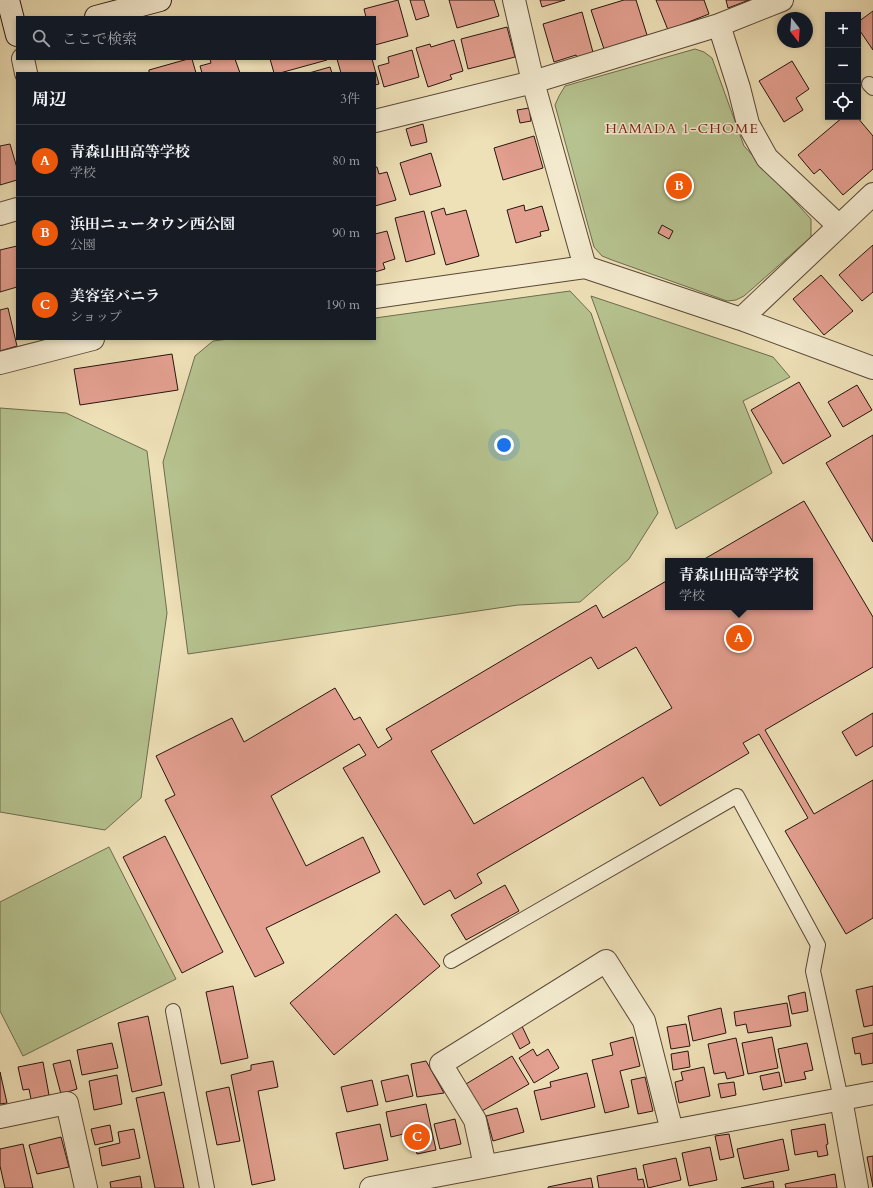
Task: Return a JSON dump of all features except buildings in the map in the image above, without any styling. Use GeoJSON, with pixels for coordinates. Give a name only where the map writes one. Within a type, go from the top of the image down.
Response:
{"type":"FeatureCollection","features":[{"type":"Feature","properties":{"kind":"street"},"geometry":{"type":"LineString","coordinates":[[8,0],[16,32]]}},
{"type":"Feature","properties":{"kind":"street"},"geometry":{"type":"LineString","coordinates":[[100,16],[160,0]]}},
{"type":"Feature","properties":{"kind":"street"},"geometry":{"type":"LineString","coordinates":[[514,0],[533,82],[584,267]]}},
{"type":"Feature","properties":{"kind":"street"},"geometry":{"type":"LineString","coordinates":[[376,121],[533,82],[719,25],[782,0]]}},
{"type":"Feature","properties":{"kind":"street"},"geometry":{"type":"LineString","coordinates":[[719,25],[739,88],[748,124],[767,158],[839,226]]}},
{"type":"Feature","properties":{"kind":"street"},"geometry":{"type":"LineString","coordinates":[[0,42],[16,36]]}},
{"type":"Feature","properties":{"kind":"street"},"geometry":{"type":"LineString","coordinates":[[23,60],[26,72]]}},
{"type":"Feature","properties":{"kind":"street"},"geometry":{"type":"LineString","coordinates":[[741,319],[873,194]]}},
{"type":"Feature","properties":{"kind":"street"},"geometry":{"type":"LineString","coordinates":[[0,214],[16,209]]}},
{"type":"Feature","properties":{"kind":"street"},"geometry":{"type":"LineString","coordinates":[[376,298],[584,267],[741,319],[873,368]]}},
{"type":"Feature","properties":{"kind":"street"},"geometry":{"type":"LineString","coordinates":[[0,363],[87,340]]}},
{"type":"Feature","properties":{"kind":"street"},"geometry":{"type":"LineString","coordinates":[[485,1166],[475,1120],[441,1064],[606,961],[644,1021],[672,1131]]}},
{"type":"Feature","properties":{"kind":"street"},"geometry":{"type":"LineString","coordinates":[[371,1188],[873,1093]]}},
{"type":"Feature","properties":{"kind":"street"},"geometry":{"type":"LineString","coordinates":[[841,1099],[857,1188]]}},
{"type":"Feature","properties":{"kind":"street"},"geometry":{"type":"LineString","coordinates":[[0,1117],[67,1103],[86,1188]]}},
{"type":"Feature","properties":{"kind":"lane"},"geometry":{"type":"LineString","coordinates":[[451,961],[737,796],[818,945],[812,971],[841,1099]]}},
{"type":"Feature","properties":{"kind":"lane"},"geometry":{"type":"LineString","coordinates":[[173,1011],[207,1188]]}},
{"type":"Feature","properties":{"kind":"green space"},"geometry":{"type":"Polygon","coordinates":[[[695,49],[704,52],[712,58],[744,146],[811,219],[811,237],[744,296],[736,300],[727,301],[602,256],[594,247],[555,105],[565,86],[695,49]]]}},
{"type":"Feature","properties":{"kind":"green space"},"geometry":{"type":"Polygon","coordinates":[[[570,291],[591,313],[658,513],[629,559],[580,602],[518,605],[188,654],[163,462],[195,356],[213,341],[221,340],[376,340],[376,318],[570,291]]]}},
{"type":"Feature","properties":{"kind":"green space"},"geometry":{"type":"Polygon","coordinates":[[[591,296],[773,357],[790,377],[743,401],[772,473],[676,529],[591,296]]]}},
{"type":"Feature","properties":{"kind":"green space"},"geometry":{"type":"Polygon","coordinates":[[[0,408],[66,413],[147,451],[167,613],[141,798],[105,830],[0,812],[0,408]]]}},
{"type":"Feature","properties":{"kind":"green space"},"geometry":{"type":"Polygon","coordinates":[[[109,847],[176,979],[23,1056],[0,1011],[0,902],[109,847]]]}},
{"type":"Feature","properties":{"kind":"place","name":"浜田ニュータウン西公園"},"geometry":{"type":"Point","coordinates":[679,186]}},
{"type":"Feature","properties":{"kind":"place","name":"青森山田高等学校"},"geometry":{"type":"Point","coordinates":[739,638]}},
{"type":"Feature","properties":{"kind":"place","name":"美容室バニラ"},"geometry":{"type":"Point","coordinates":[417,1137]}},
{"type":"Feature","properties":{"kind":"district","name":"HAMADA 1-CHOME"},"geometry":{"type":"Point","coordinates":[682,128]}}]}
